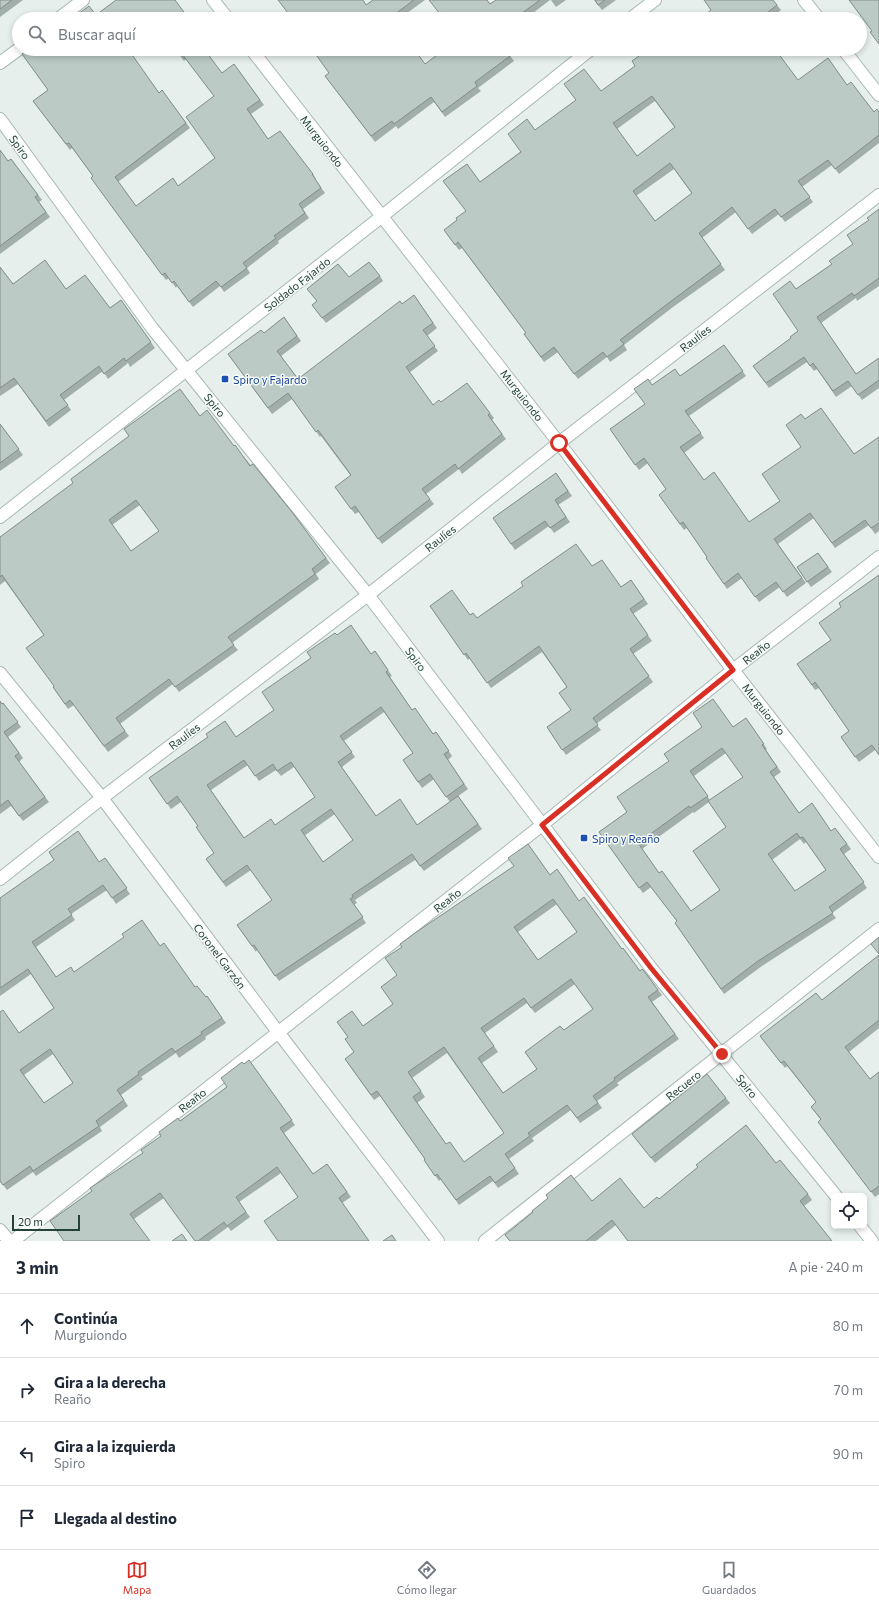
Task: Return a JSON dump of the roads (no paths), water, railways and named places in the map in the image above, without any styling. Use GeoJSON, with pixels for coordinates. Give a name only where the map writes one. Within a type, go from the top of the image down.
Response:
{"type":"FeatureCollection","features":[{"type":"Feature","properties":{"kind":"street"},"geometry":{"type":"LineString","coordinates":[[67,12],[82,0]]}},
{"type":"Feature","properties":{"kind":"street"},"geometry":{"type":"LineString","coordinates":[[213,0],[222,12]]}},
{"type":"Feature","properties":{"kind":"street"},"geometry":{"type":"LineString","coordinates":[[639,12],[655,0]]}},
{"type":"Feature","properties":{"kind":"street"},"geometry":{"type":"LineString","coordinates":[[804,0],[813,12]]}},
{"type":"Feature","properties":{"kind":"street"},"geometry":{"type":"LineString","coordinates":[[0,63],[12,54]]}},
{"type":"Feature","properties":{"kind":"street","name":"Murguiondo"},"geometry":{"type":"LineString","coordinates":[[256,56],[559,443],[879,857]]}},
{"type":"Feature","properties":{"kind":"street","name":"Soldado Fajardo"},"geometry":{"type":"LineString","coordinates":[[0,517],[187,371],[582,56]]}},
{"type":"Feature","properties":{"kind":"street"},"geometry":{"type":"LineString","coordinates":[[848,56],[879,95]]}},
{"type":"Feature","properties":{"kind":"street","name":"Spiro"},"geometry":{"type":"LineString","coordinates":[[0,119],[152,328],[368,595],[651,968],[834,1193]]}},
{"type":"Feature","properties":{"kind":"street","name":"Raulíes"},"geometry":{"type":"LineString","coordinates":[[0,879],[102,798],[368,595],[559,443],[879,195]]}},
{"type":"Feature","properties":{"kind":"street","name":"Reaño"},"geometry":{"type":"LineString","coordinates":[[13,1241],[542,825],[733,670],[879,557]]}},
{"type":"Feature","properties":{"kind":"street","name":"Coronel Garzón"},"geometry":{"type":"LineString","coordinates":[[0,673],[102,798],[438,1241]]}},
{"type":"Feature","properties":{"kind":"street","name":"Recuero"},"geometry":{"type":"LineString","coordinates":[[485,1241],[879,929]]}},
{"type":"Feature","properties":{"kind":"street"},"geometry":{"type":"LineString","coordinates":[[862,1229],[872,1241]]}},
{"type":"Feature","properties":{"kind":"street"},"geometry":{"type":"LineString","coordinates":[[0,1230],[9,1241]]}},
{"type":"Feature","properties":{"kind":"place","name":"Spiro y Fajardo"},"geometry":{"type":"Point","coordinates":[225,379]}},
{"type":"Feature","properties":{"kind":"place","name":"Spiro y Reaño"},"geometry":{"type":"Point","coordinates":[584,838]}}]}
